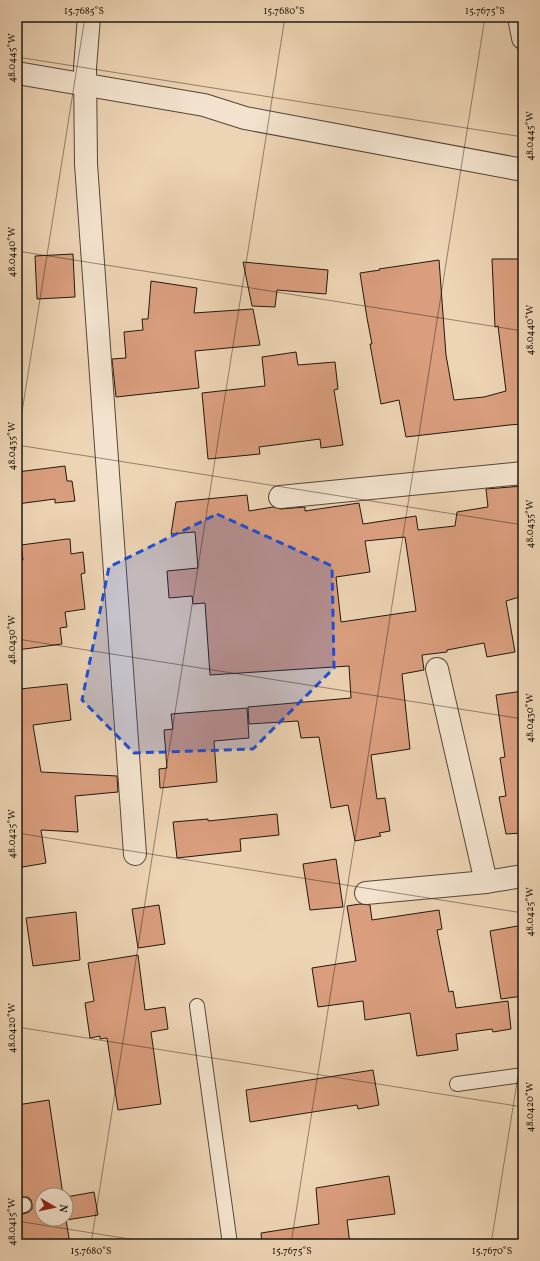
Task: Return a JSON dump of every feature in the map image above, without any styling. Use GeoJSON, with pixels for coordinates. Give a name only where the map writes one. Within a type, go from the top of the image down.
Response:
{"type":"FeatureCollection","features":[{"type":"Feature","properties":{"kind":"street"},"geometry":{"type":"LineString","coordinates":[[89,17],[85,68],[86,164],[135,854]]}},
{"type":"Feature","properties":{"kind":"street"},"geometry":{"type":"LineString","coordinates":[[519,17],[523,38]]}},
{"type":"Feature","properties":{"kind":"street"},"geometry":{"type":"LineString","coordinates":[[17,73],[204,105],[245,118],[523,170]]}},
{"type":"Feature","properties":{"kind":"street"},"geometry":{"type":"LineString","coordinates":[[280,497],[523,473]]}},
{"type":"Feature","properties":{"kind":"street"},"geometry":{"type":"LineString","coordinates":[[437,669],[486,882]]}},
{"type":"Feature","properties":{"kind":"street"},"geometry":{"type":"LineString","coordinates":[[366,893],[486,882],[523,876]]}},
{"type":"Feature","properties":{"kind":"lane"},"geometry":{"type":"LineString","coordinates":[[197,1006],[230,1244]]}},
{"type":"Feature","properties":{"kind":"lane"},"geometry":{"type":"LineString","coordinates":[[457,1084],[523,1075]]}},
{"type":"Feature","properties":{"kind":"highlighted area"},"geometry":{"type":"Polygon","coordinates":[[[217,514],[332,566],[334,668],[253,749],[134,753],[82,700],[109,567],[217,514]]]}},
{"type":"Feature","properties":{"kind":"building"},"geometry":{"type":"Polygon","coordinates":[[[73,254],[75,297],[37,299],[35,256],[73,254]]]}},
{"type":"Feature","properties":{"kind":"building"},"geometry":{"type":"Polygon","coordinates":[[[492,259],[523,259],[523,424],[406,437],[399,400],[381,404],[370,344],[372,344],[360,273],[439,260],[446,355],[454,400],[484,397],[506,391],[498,326],[495,327],[492,259]]]}},
{"type":"Feature","properties":{"kind":"building"},"geometry":{"type":"Polygon","coordinates":[[[243,262],[328,270],[326,294],[277,290],[275,307],[252,306],[243,262]]]}},
{"type":"Feature","properties":{"kind":"building"},"geometry":{"type":"Polygon","coordinates":[[[151,281],[197,288],[194,313],[253,309],[260,345],[195,351],[199,388],[116,397],[112,359],[126,358],[124,332],[143,330],[142,319],[148,319],[151,281]]]}},
{"type":"Feature","properties":{"kind":"building"},"geometry":{"type":"Polygon","coordinates":[[[296,352],[298,365],[335,362],[338,389],[334,390],[343,445],[321,448],[320,439],[259,447],[260,454],[208,459],[202,393],[265,386],[262,357],[296,352]]]}},
{"type":"Feature","properties":{"kind":"building"},"geometry":{"type":"Polygon","coordinates":[[[65,466],[67,481],[72,481],[75,501],[55,503],[55,499],[17,504],[17,472],[65,466]]]}},
{"type":"Feature","properties":{"kind":"building"},"geometry":{"type":"Polygon","coordinates":[[[523,486],[523,596],[506,601],[515,652],[487,657],[484,643],[447,650],[447,652],[422,655],[424,670],[402,674],[410,749],[371,755],[377,799],[385,798],[390,831],[379,833],[381,836],[355,841],[348,805],[331,808],[319,737],[301,738],[298,721],[249,724],[248,707],[351,698],[349,666],[210,675],[205,603],[193,604],[192,596],[169,598],[167,571],[198,568],[195,532],[171,534],[176,502],[247,495],[249,511],[273,507],[281,509],[305,507],[305,511],[359,503],[363,524],[416,516],[418,530],[455,526],[457,512],[488,507],[486,489],[523,486]],[[405,537],[365,541],[370,572],[336,577],[341,622],[416,611],[405,537]]]}},
{"type":"Feature","properties":{"kind":"building"},"geometry":{"type":"Polygon","coordinates":[[[70,539],[71,554],[83,552],[85,573],[81,574],[85,609],[65,612],[67,627],[60,628],[62,644],[17,650],[17,560],[23,560],[21,545],[70,539]]]}},
{"type":"Feature","properties":{"kind":"building"},"geometry":{"type":"Polygon","coordinates":[[[67,684],[71,720],[33,725],[41,772],[117,776],[118,792],[75,796],[78,832],[41,830],[46,863],[17,868],[17,693],[20,693],[20,689],[67,684]]]}},
{"type":"Feature","properties":{"kind":"building"},"geometry":{"type":"Polygon","coordinates":[[[523,691],[523,833],[506,834],[499,797],[506,796],[500,758],[505,757],[496,695],[523,691]]]}},
{"type":"Feature","properties":{"kind":"building"},"geometry":{"type":"Polygon","coordinates":[[[247,708],[249,738],[214,741],[217,782],[160,788],[159,769],[167,768],[164,730],[173,729],[171,714],[247,708]]]}},
{"type":"Feature","properties":{"kind":"building"},"geometry":{"type":"Polygon","coordinates":[[[277,814],[279,835],[240,839],[241,851],[177,858],[173,822],[208,819],[208,821],[277,814]]]}},
{"type":"Feature","properties":{"kind":"building"},"geometry":{"type":"Polygon","coordinates":[[[336,859],[343,907],[310,910],[303,864],[336,859]]]}},
{"type":"Feature","properties":{"kind":"building"},"geometry":{"type":"Polygon","coordinates":[[[360,904],[370,905],[372,920],[439,910],[442,929],[437,930],[449,992],[453,991],[456,1008],[508,1001],[511,1029],[493,1032],[492,1029],[456,1034],[458,1050],[417,1056],[410,1013],[365,1020],[363,1001],[318,1007],[312,968],[356,961],[347,906],[360,904]]]}},
{"type":"Feature","properties":{"kind":"building"},"geometry":{"type":"Polygon","coordinates":[[[159,905],[165,944],[138,948],[132,909],[159,905]]]}},
{"type":"Feature","properties":{"kind":"building"},"geometry":{"type":"Polygon","coordinates":[[[76,912],[80,960],[33,966],[26,918],[76,912]]]}},
{"type":"Feature","properties":{"kind":"building"},"geometry":{"type":"Polygon","coordinates":[[[523,925],[523,996],[501,999],[490,931],[523,925]]]}},
{"type":"Feature","properties":{"kind":"building"},"geometry":{"type":"Polygon","coordinates":[[[138,955],[145,1010],[165,1007],[168,1029],[151,1032],[161,1104],[118,1110],[107,1038],[100,1039],[100,1036],[90,1038],[85,1003],[94,1001],[88,963],[138,955]]]}},
{"type":"Feature","properties":{"kind":"building"},"geometry":{"type":"Polygon","coordinates":[[[373,1070],[379,1105],[358,1109],[357,1105],[250,1122],[246,1090],[373,1070]]]}},
{"type":"Feature","properties":{"kind":"building"},"geometry":{"type":"Polygon","coordinates":[[[49,1100],[62,1187],[34,1187],[34,1227],[67,1227],[70,1244],[17,1244],[17,1216],[29,1212],[32,1209],[32,1204],[28,1197],[20,1197],[17,1168],[17,1105],[49,1100]]]}},
{"type":"Feature","properties":{"kind":"building"},"geometry":{"type":"Polygon","coordinates":[[[389,1176],[395,1214],[347,1220],[350,1244],[262,1244],[261,1233],[319,1224],[316,1188],[389,1176]]]}},
{"type":"Feature","properties":{"kind":"building"},"geometry":{"type":"Polygon","coordinates":[[[94,1192],[98,1215],[74,1219],[74,1196],[94,1192]]]}}]}
